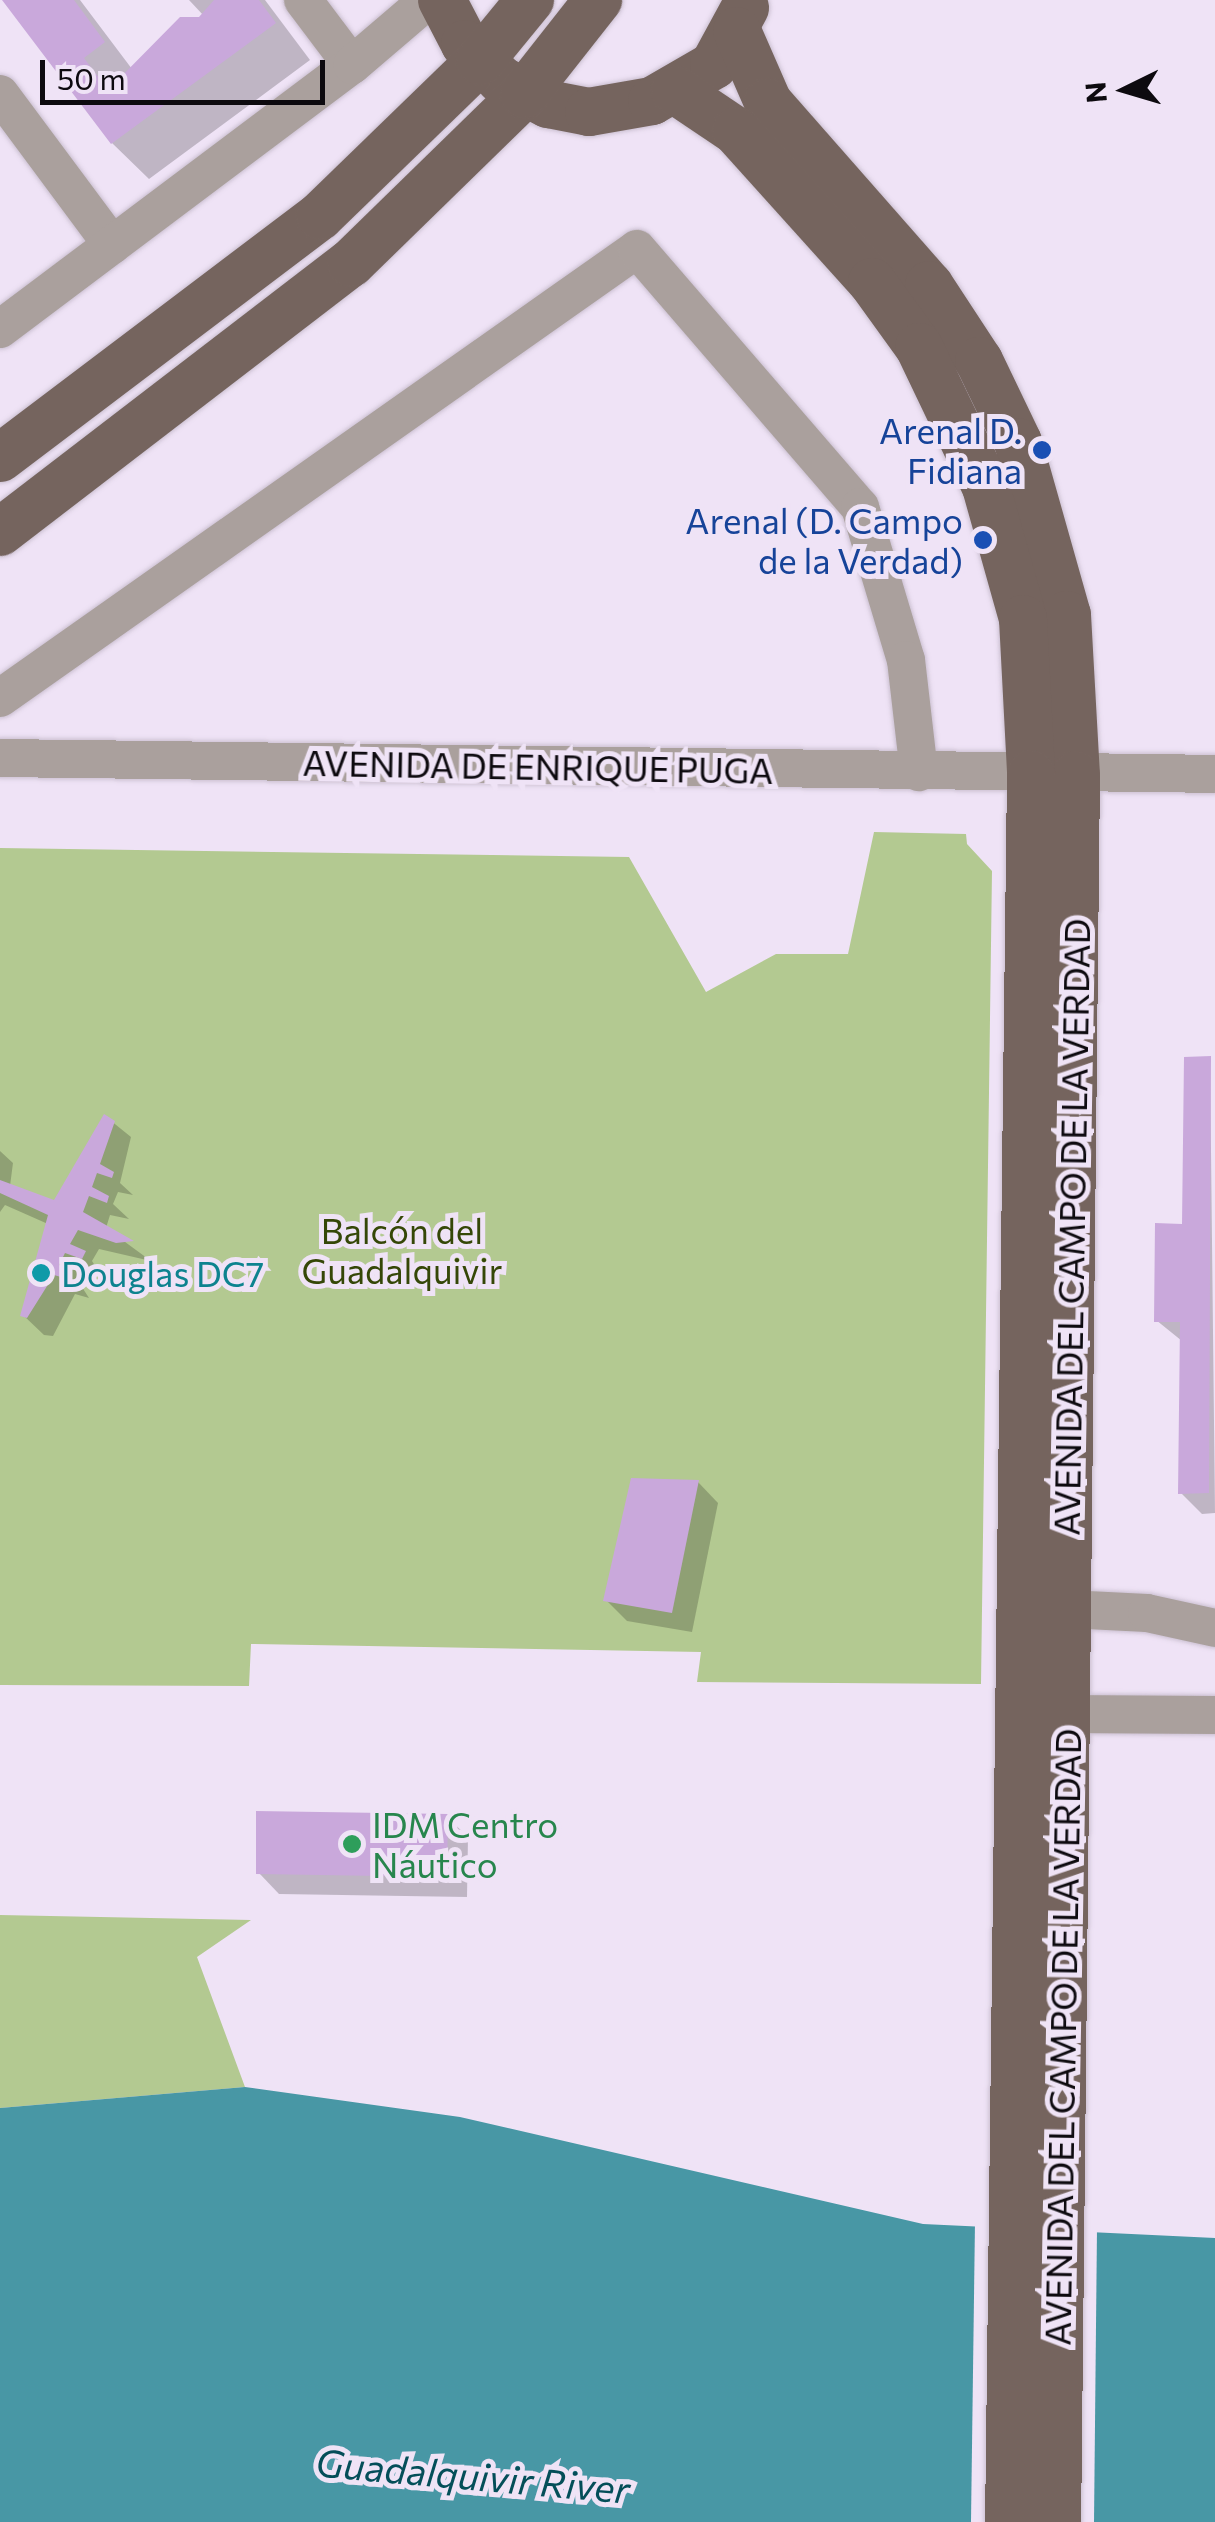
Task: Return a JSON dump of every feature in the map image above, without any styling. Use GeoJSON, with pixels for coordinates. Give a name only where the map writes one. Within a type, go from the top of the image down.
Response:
{"type":"FeatureCollection","features":[{"type":"Feature","properties":{"kind":"main road"},"geometry":{"type":"LineString","coordinates":[[442,0],[480,61],[524,94],[589,112],[625,108],[675,90],[714,64],[743,15]]}},
{"type":"Feature","properties":{"kind":"main road"},"geometry":{"type":"LineString","coordinates":[[0,458],[320,216],[480,61],[530,0]]}},
{"type":"Feature","properties":{"kind":"main road"},"geometry":{"type":"LineString","coordinates":[[0,532],[351,263],[524,94],[598,0]]}},
{"type":"Feature","properties":{"kind":"main road","name":"AVENIDA DEL CAMPO DE LA VERDAD"},"geometry":{"type":"LineString","coordinates":[[743,15],[768,102],[929,286],[979,362],[1018,442],[1067,615],[1054,775],[1019,1761],[1010,2522]]}},
{"type":"Feature","properties":{"kind":"main road","name":"AVENIDA DEL CAMPO DE LA VERDAD"},"geometry":{"type":"LineString","coordinates":[[675,90],[715,112],[822,223],[918,347],[955,413],[986,487],[1023,619],[1054,775],[1067,1609],[1057,2522]]}},
{"type":"Feature","properties":{"kind":"street"},"geometry":{"type":"LineString","coordinates":[[303,0],[352,66]]}},
{"type":"Feature","properties":{"kind":"street"},"geometry":{"type":"LineString","coordinates":[[0,329],[352,66],[428,0]]}},
{"type":"Feature","properties":{"kind":"street"},"geometry":{"type":"LineString","coordinates":[[0,94],[112,245]]}},
{"type":"Feature","properties":{"kind":"street"},"geometry":{"type":"LineString","coordinates":[[0,698],[637,249],[860,508],[906,660],[919,772]]}},
{"type":"Feature","properties":{"kind":"street","name":"AVENIDA DE ENRIQUE PUGA"},"geometry":{"type":"LineString","coordinates":[[0,758],[1054,775],[1215,774]]}},
{"type":"Feature","properties":{"kind":"street"},"geometry":{"type":"LineString","coordinates":[[1067,1609],[1147,1613],[1215,1628]]}},
{"type":"Feature","properties":{"kind":"street"},"geometry":{"type":"LineString","coordinates":[[1065,1714],[1215,1716]]}},
{"type":"Feature","properties":{"kind":"green space","name":"Balcón del Guadalquivir"},"geometry":{"type":"Polygon","coordinates":[[[874,832],[966,834],[967,844],[992,871],[981,1684],[697,1682],[701,1652],[251,1644],[249,1686],[0,1685],[0,848],[629,857],[706,992],[776,954],[848,954],[874,832]]]}},
{"type":"Feature","properties":{"kind":"green space"},"geometry":{"type":"Polygon","coordinates":[[[0,1915],[251,1920],[197,1957],[245,2087],[0,2108],[0,1915]]]}},
{"type":"Feature","properties":{"kind":"water","name":"Guadalquivir River"},"geometry":{"type":"Polygon","coordinates":[[[245,2087],[460,2117],[923,2224],[1215,2238],[1215,2522],[0,2522],[0,2108],[245,2087]]]}},
{"type":"Feature","properties":{"kind":"pier"},"geometry":{"type":"Polygon","coordinates":[[[975,2222],[1097,2228],[1094,2522],[971,2522],[975,2222]]]}},
{"type":"Feature","properties":{"kind":"building"},"geometry":{"type":"Polygon","coordinates":[[[2,0],[74,0],[105,42],[84,58],[108,90],[180,17],[199,17],[214,0],[259,0],[276,23],[111,144],[2,0]]]}},
{"type":"Feature","properties":{"kind":"building"},"geometry":{"type":"Polygon","coordinates":[[[1211,1056],[1209,1493],[1178,1494],[1180,1322],[1154,1322],[1155,1223],[1182,1224],[1184,1057],[1211,1056]]]}},
{"type":"Feature","properties":{"kind":"building"},"geometry":{"type":"Polygon","coordinates":[[[104,1114],[115,1121],[100,1164],[114,1172],[112,1178],[97,1173],[92,1187],[109,1196],[107,1203],[89,1196],[83,1212],[134,1241],[116,1243],[78,1230],[70,1244],[86,1251],[82,1259],[65,1253],[59,1265],[71,1272],[68,1279],[54,1275],[27,1318],[20,1316],[48,1215],[0,1193],[0,1180],[54,1200],[104,1114]]]}},
{"type":"Feature","properties":{"kind":"building"},"geometry":{"type":"Polygon","coordinates":[[[631,1478],[699,1480],[672,1613],[603,1601],[631,1478]]]}},
{"type":"Feature","properties":{"kind":"building","name":"IDM Centro Náutico"},"geometry":{"type":"Polygon","coordinates":[[[256,1811],[448,1814],[447,1877],[256,1874],[256,1811]]]}},
{"type":"Feature","properties":{"kind":"place","name":"Arenal D. Fidiana"},"geometry":{"type":"Point","coordinates":[1042,450]}},
{"type":"Feature","properties":{"kind":"place","name":"Arenal (D. Campo de la Verdad)"},"geometry":{"type":"Point","coordinates":[983,540]}},
{"type":"Feature","properties":{"kind":"place","name":"Douglas DC7"},"geometry":{"type":"Point","coordinates":[41,1273]}},
{"type":"Feature","properties":{"kind":"place","name":"IDM Centro Náutico"},"geometry":{"type":"Point","coordinates":[352,1844]}}]}
